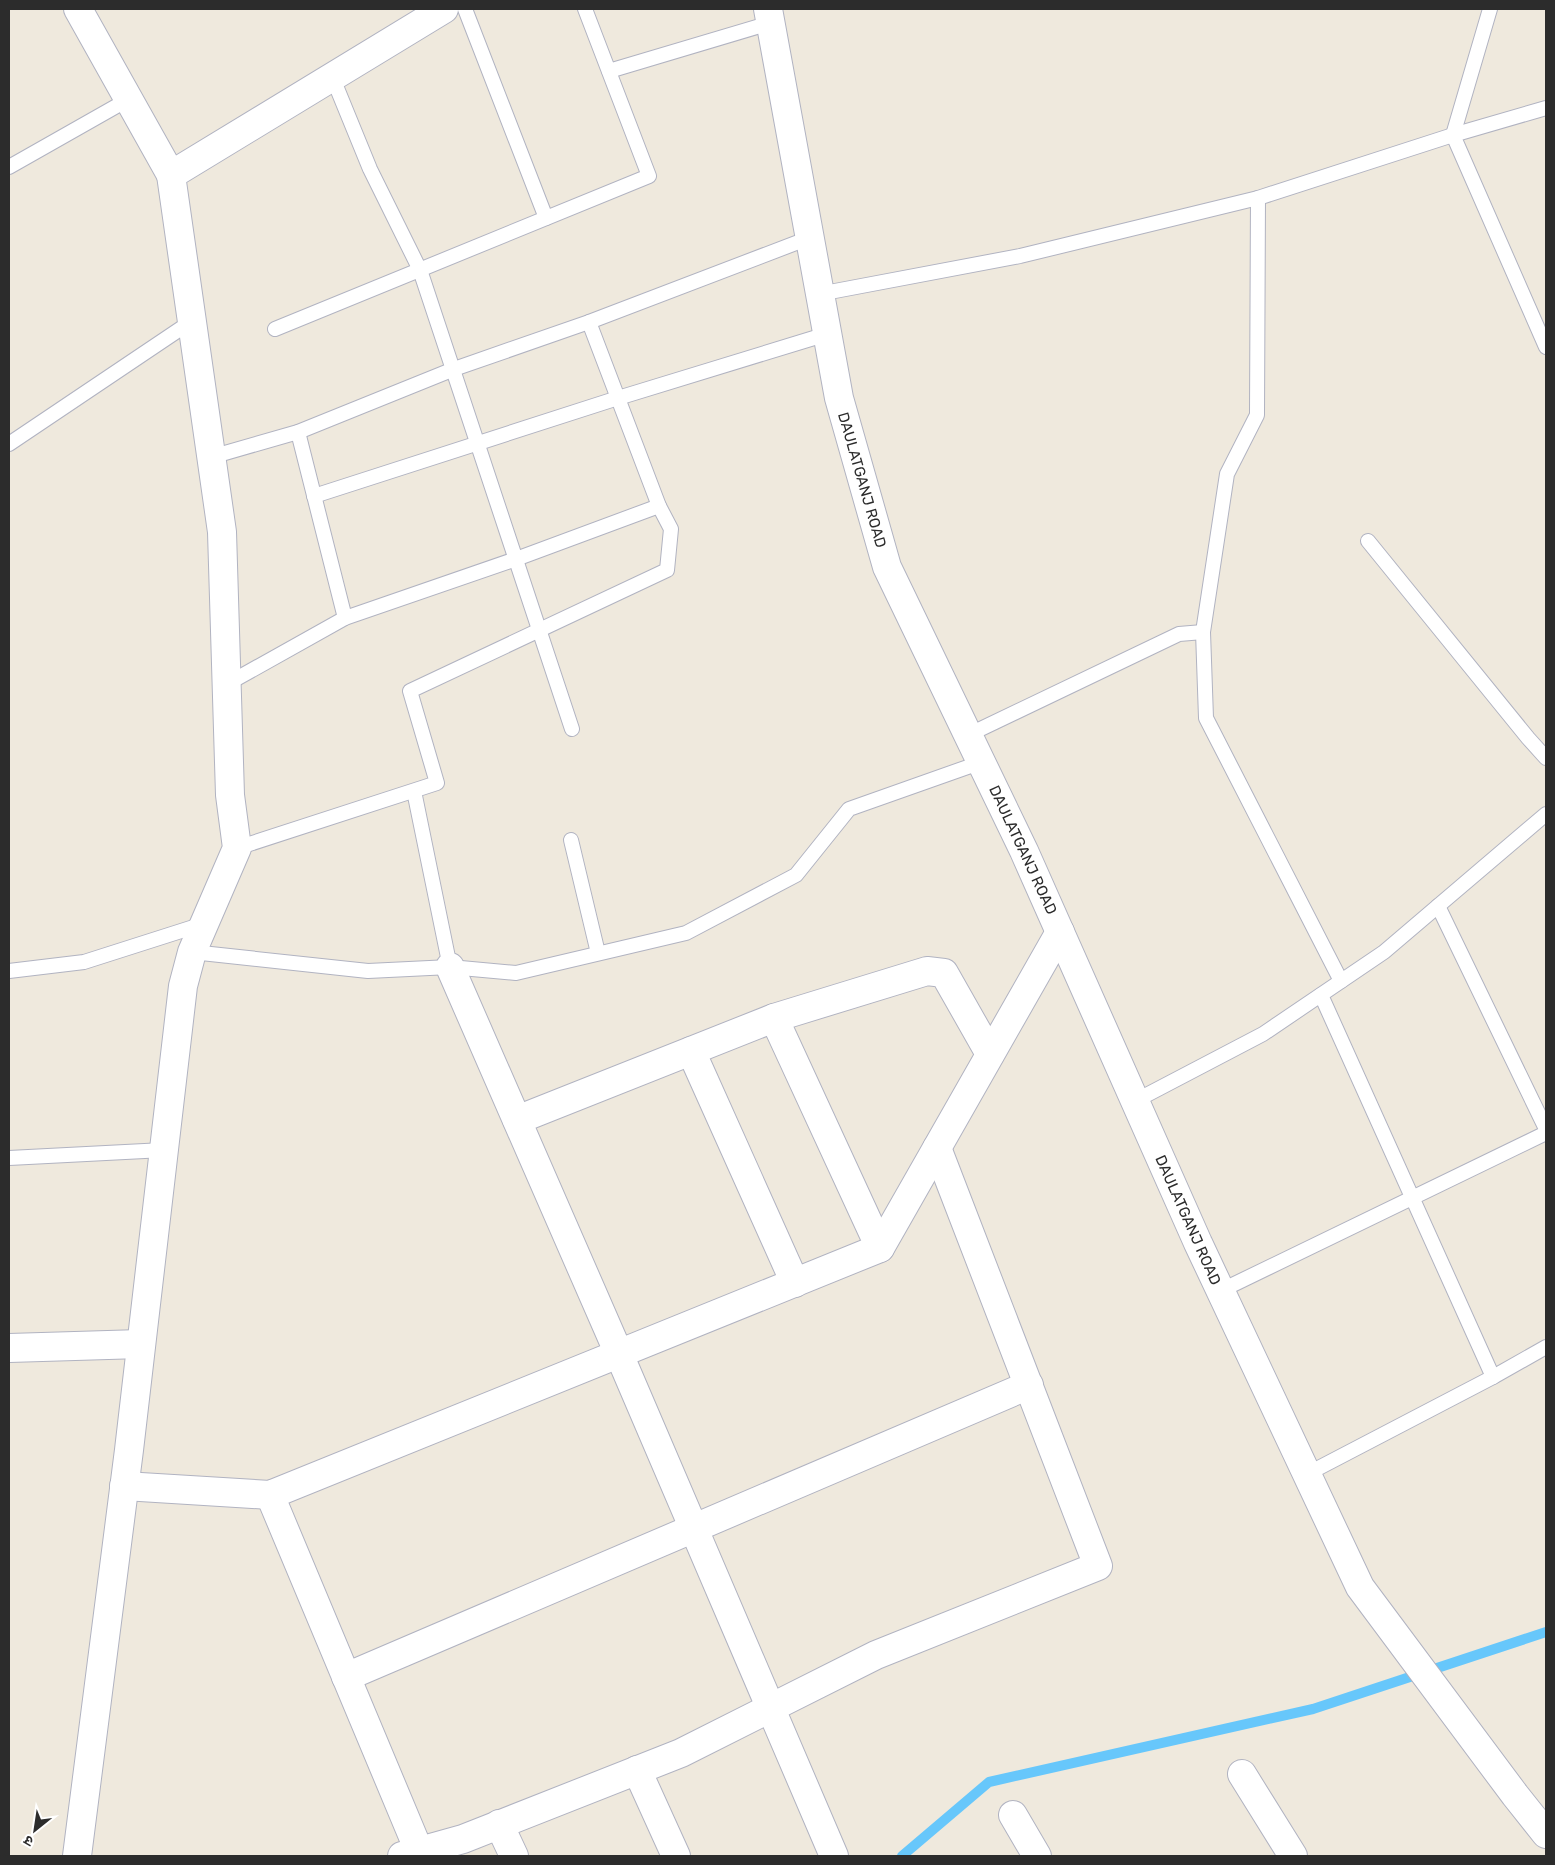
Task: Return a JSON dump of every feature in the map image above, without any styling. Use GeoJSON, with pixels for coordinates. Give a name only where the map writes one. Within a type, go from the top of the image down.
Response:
{"type":"FeatureCollection","features":[{"type":"Feature","properties":{"kind":"street"},"geometry":{"type":"LineString","coordinates":[[77,1856],[124,1486],[183,986],[192,952],[237,848],[230,795],[222,532],[171,174],[78,9]]}},
{"type":"Feature","properties":{"kind":"street"},"geometry":{"type":"LineString","coordinates":[[171,174],[444,9]]}},
{"type":"Feature","properties":{"kind":"street","name":"DAULATGANJ ROAD"},"geometry":{"type":"LineString","coordinates":[[769,16],[839,398],[887,567],[982,762],[1220,1291],[1360,1588],[1546,1834]]}},
{"type":"Feature","properties":{"kind":"street"},"geometry":{"type":"LineString","coordinates":[[124,1486],[270,1495],[880,1248],[1060,932]]}},
{"type":"Feature","properties":{"kind":"street"},"geometry":{"type":"LineString","coordinates":[[450,967],[619,1354],[834,1856]]}},
{"type":"Feature","properties":{"kind":"street"},"geometry":{"type":"LineString","coordinates":[[517,1120],[774,1018],[927,971],[944,974],[990,1054]]}},
{"type":"Feature","properties":{"kind":"street"},"geometry":{"type":"LineString","coordinates":[[774,1018],[880,1248]]}},
{"type":"Feature","properties":{"kind":"street"},"geometry":{"type":"LineString","coordinates":[[691,1051],[795,1283]]}},
{"type":"Feature","properties":{"kind":"street"},"geometry":{"type":"LineString","coordinates":[[270,1495],[346,1677],[411,1854],[463,1838],[681,1752],[876,1656],[1098,1566],[937,1148]]}},
{"type":"Feature","properties":{"kind":"street"},"geometry":{"type":"LineString","coordinates":[[9,1348],[141,1344]]}},
{"type":"Feature","properties":{"kind":"street"},"geometry":{"type":"LineString","coordinates":[[346,1677],[1029,1385]]}},
{"type":"Feature","properties":{"kind":"street"},"geometry":{"type":"LineString","coordinates":[[637,1770],[676,1856]]}},
{"type":"Feature","properties":{"kind":"street"},"geometry":{"type":"LineString","coordinates":[[1242,1774],[1293,1856]]}},
{"type":"Feature","properties":{"kind":"street"},"geometry":{"type":"LineString","coordinates":[[1013,1815],[1037,1856]]}},
{"type":"Feature","properties":{"kind":"street"},"geometry":{"type":"LineString","coordinates":[[500,1824],[514,1856]]}},
{"type":"Feature","properties":{"kind":"lane"},"geometry":{"type":"LineString","coordinates":[[465,9],[546,218]]}},
{"type":"Feature","properties":{"kind":"lane"},"geometry":{"type":"LineString","coordinates":[[275,329],[649,176],[585,9]]}},
{"type":"Feature","properties":{"kind":"lane"},"geometry":{"type":"LineString","coordinates":[[1490,9],[1453,135],[1546,346]]}},
{"type":"Feature","properties":{"kind":"lane"},"geometry":{"type":"LineString","coordinates":[[608,71],[769,16]]}},
{"type":"Feature","properties":{"kind":"lane"},"geometry":{"type":"LineString","coordinates":[[332,76],[370,169],[420,270],[572,729]]}},
{"type":"Feature","properties":{"kind":"lane"},"geometry":{"type":"LineString","coordinates":[[9,168],[129,99]]}},
{"type":"Feature","properties":{"kind":"lane"},"geometry":{"type":"LineString","coordinates":[[819,294],[1020,256],[1258,198],[1453,135],[1546,108]]}},
{"type":"Feature","properties":{"kind":"lane"},"geometry":{"type":"LineString","coordinates":[[1258,198],[1257,415],[1227,474],[1203,632],[1206,718],[1341,981]]}},
{"type":"Feature","properties":{"kind":"lane"},"geometry":{"type":"LineString","coordinates":[[211,457],[298,432],[454,369],[589,322],[809,238]]}},
{"type":"Feature","properties":{"kind":"lane"},"geometry":{"type":"LineString","coordinates":[[9,444],[192,322]]}},
{"type":"Feature","properties":{"kind":"lane"},"geometry":{"type":"LineString","coordinates":[[237,848],[437,783],[410,691],[667,570],[671,529],[659,506],[589,322]]}},
{"type":"Feature","properties":{"kind":"lane"},"geometry":{"type":"LineString","coordinates":[[314,496],[618,398],[827,334]]}},
{"type":"Feature","properties":{"kind":"lane"},"geometry":{"type":"LineString","coordinates":[[298,432],[345,618]]}},
{"type":"Feature","properties":{"kind":"lane"},"geometry":{"type":"LineString","coordinates":[[227,684],[345,618],[516,559],[659,506]]}},
{"type":"Feature","properties":{"kind":"lane"},"geometry":{"type":"LineString","coordinates":[[1368,541],[1546,758]]}},
{"type":"Feature","properties":{"kind":"lane"},"geometry":{"type":"LineString","coordinates":[[968,735],[1179,634],[1203,632]]}},
{"type":"Feature","properties":{"kind":"lane"},"geometry":{"type":"LineString","coordinates":[[192,952],[368,971],[450,967],[516,973],[686,933],[796,875],[849,809],[982,762]]}},
{"type":"Feature","properties":{"kind":"lane"},"geometry":{"type":"LineString","coordinates":[[414,790],[450,967]]}},
{"type":"Feature","properties":{"kind":"lane"},"geometry":{"type":"LineString","coordinates":[[1135,1101],[1263,1034],[1384,952],[1546,814]]}},
{"type":"Feature","properties":{"kind":"lane"},"geometry":{"type":"LineString","coordinates":[[571,840],[598,954]]}},
{"type":"Feature","properties":{"kind":"lane"},"geometry":{"type":"LineString","coordinates":[[1438,906],[1546,1129]]}},
{"type":"Feature","properties":{"kind":"lane"},"geometry":{"type":"LineString","coordinates":[[9,971],[84,962],[204,924]]}},
{"type":"Feature","properties":{"kind":"lane"},"geometry":{"type":"LineString","coordinates":[[1320,995],[1494,1377]]}},
{"type":"Feature","properties":{"kind":"lane"},"geometry":{"type":"LineString","coordinates":[[1220,1291],[1546,1133]]}},
{"type":"Feature","properties":{"kind":"lane"},"geometry":{"type":"LineString","coordinates":[[9,1158],[164,1150]]}},
{"type":"Feature","properties":{"kind":"lane"},"geometry":{"type":"LineString","coordinates":[[1306,1474],[1494,1377],[1546,1347]]}},
{"type":"Feature","properties":{"kind":"waterway"},"geometry":{"type":"LineString","coordinates":[[902,1856],[989,1782],[1313,1709],[1546,1632]]}}]}
